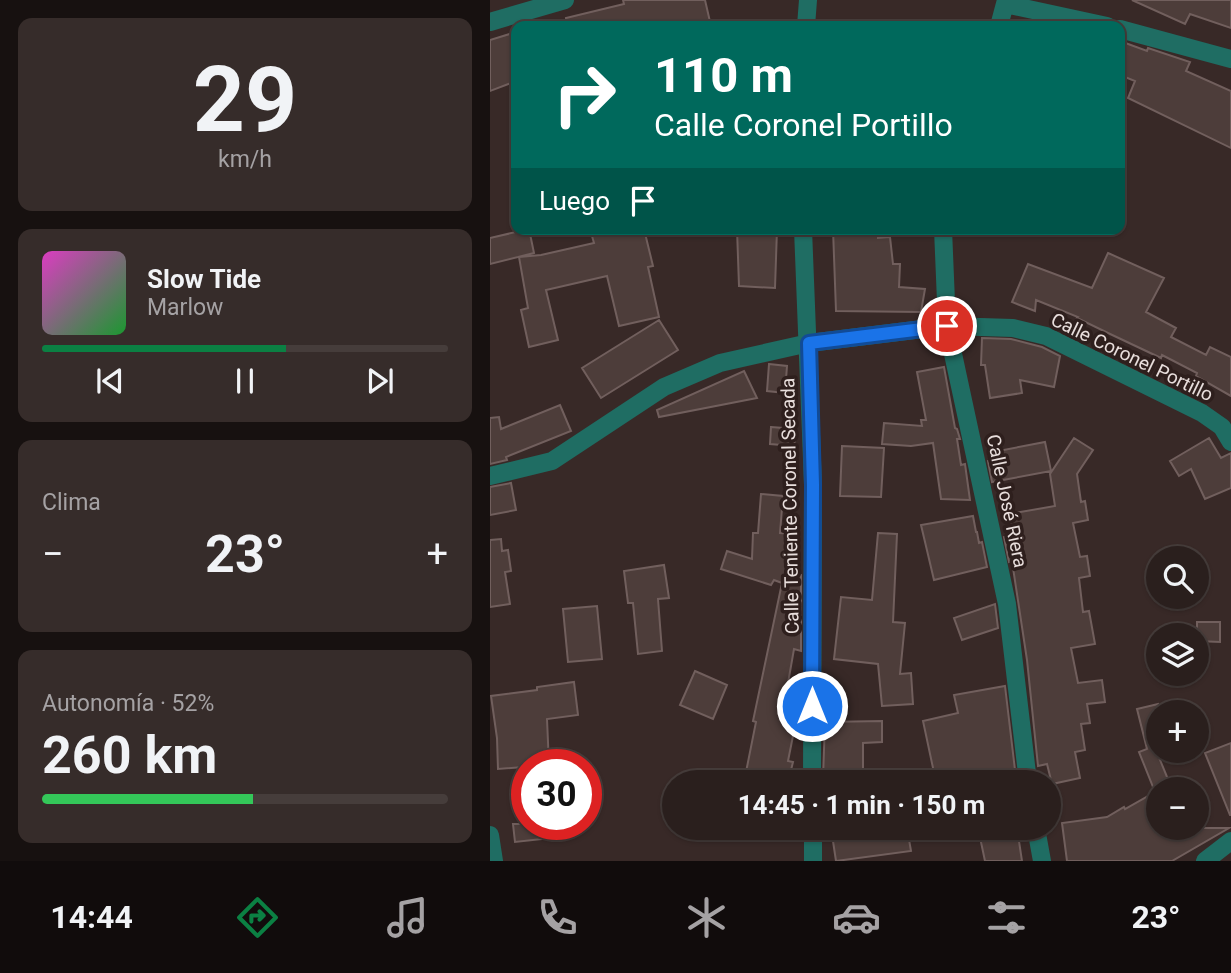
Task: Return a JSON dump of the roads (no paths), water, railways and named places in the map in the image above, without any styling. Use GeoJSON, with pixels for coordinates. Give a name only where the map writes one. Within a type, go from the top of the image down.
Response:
{"type":"FeatureCollection","features":[{"type":"Feature","properties":{"kind":"street"},"geometry":{"type":"LineString","coordinates":[[490,22],[565,0]]}},
{"type":"Feature","properties":{"kind":"street"},"geometry":{"type":"LineString","coordinates":[[806,21],[807,0]]}},
{"type":"Feature","properties":{"kind":"street"},"geometry":{"type":"LineString","coordinates":[[1000,21],[1006,2],[1086,21]]}},
{"type":"Feature","properties":{"kind":"street"},"geometry":{"type":"LineString","coordinates":[[1125,30],[1231,59]]}},
{"type":"Feature","properties":{"kind":"street","name":"Calle Teniente Coronel Secada"},"geometry":{"type":"LineString","coordinates":[[803,235],[813,485],[812,770]]}},
{"type":"Feature","properties":{"kind":"street","name":"Calle José Riera"},"geometry":{"type":"LineString","coordinates":[[943,235],[947,326],[1007,604],[1027,770]]}},
{"type":"Feature","properties":{"kind":"street","name":"Calle Coronel Portillo"},"geometry":{"type":"LineString","coordinates":[[490,476],[552,461],[664,387],[720,363],[809,343],[947,326],[1013,328],[1046,336],[1202,413],[1222,428],[1231,442]]}},
{"type":"Feature","properties":{"kind":"street"},"geometry":{"type":"LineString","coordinates":[[490,835],[494,861]]}},
{"type":"Feature","properties":{"kind":"street"},"geometry":{"type":"LineString","coordinates":[[813,840],[813,861]]}},
{"type":"Feature","properties":{"kind":"street"},"geometry":{"type":"LineString","coordinates":[[1038,840],[1042,861]]}},
{"type":"Feature","properties":{"kind":"street"},"geometry":{"type":"LineString","coordinates":[[1205,861],[1231,841]]}}]}
